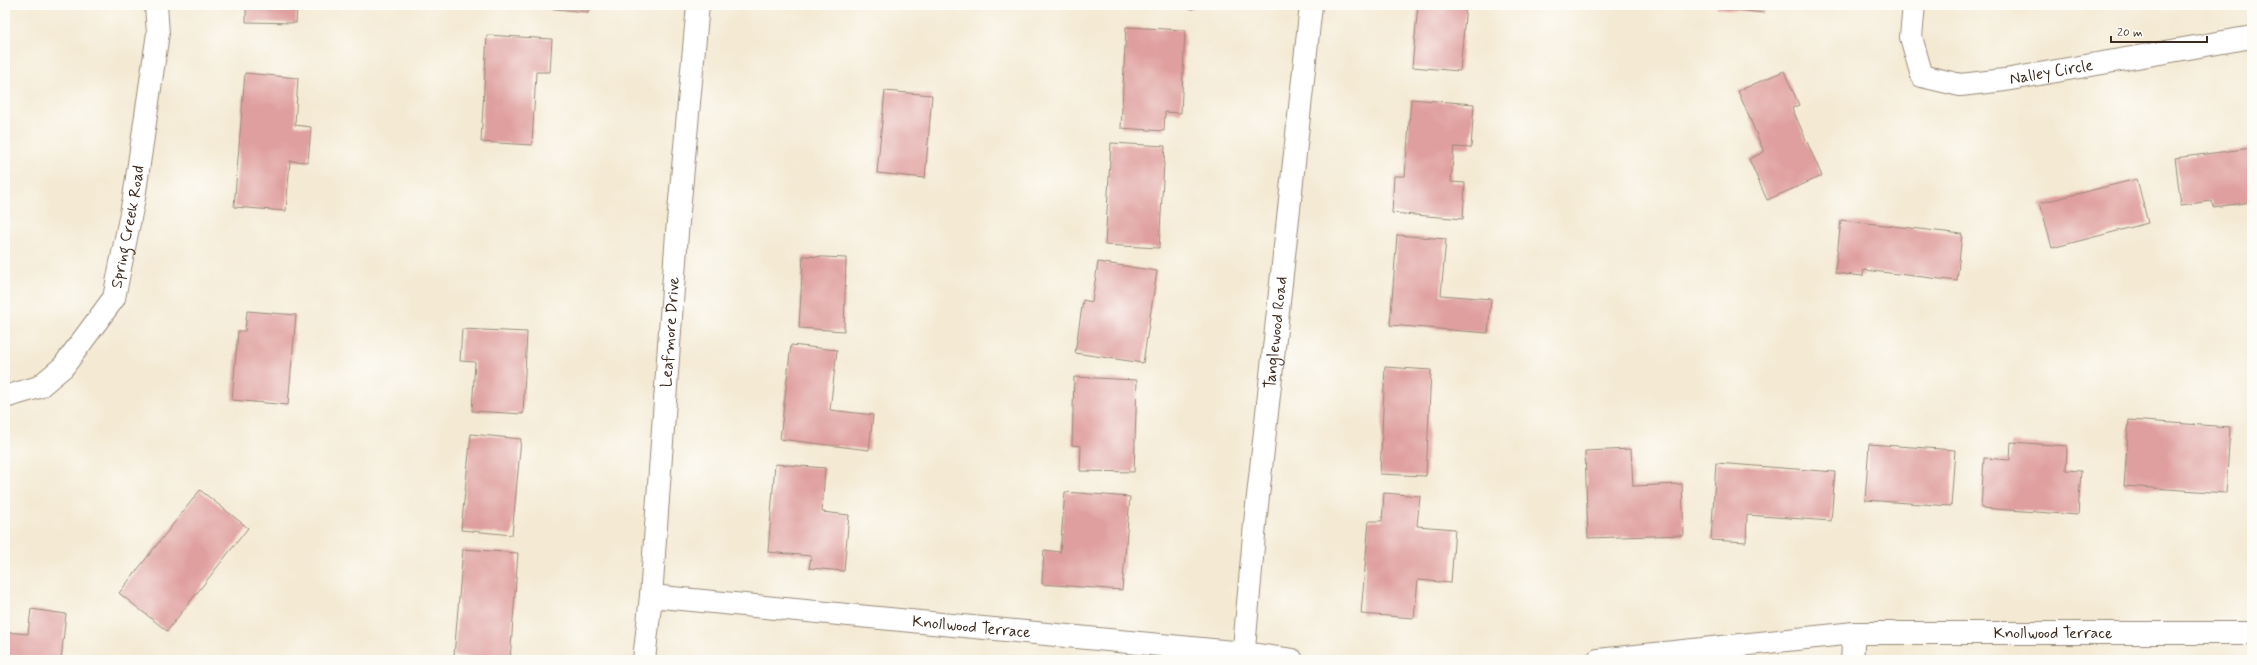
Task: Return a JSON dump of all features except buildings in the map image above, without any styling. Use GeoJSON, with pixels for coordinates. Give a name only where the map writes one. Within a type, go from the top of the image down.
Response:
{"type":"FeatureCollection","features":[{"type":"Feature","properties":{"kind":"street","name":"Spring Creek Road"},"geometry":{"type":"LineString","coordinates":[[5,397],[39,387],[62,367],[114,298],[134,198],[158,34],[156,5]]}},
{"type":"Feature","properties":{"kind":"street","name":"Leafmore Drive"},"geometry":{"type":"LineString","coordinates":[[644,660],[652,596],[677,233],[698,5]]}},
{"type":"Feature","properties":{"kind":"street","name":"Tanglewood Road"},"geometry":{"type":"LineString","coordinates":[[1243,656],[1255,524],[1311,5]]}},
{"type":"Feature","properties":{"kind":"street","name":"Nalley Circle"},"geometry":{"type":"LineString","coordinates":[[1914,5],[1911,37],[1922,76],[1960,85],[2096,66],[2252,37]]}},
{"type":"Feature","properties":{"kind":"street","name":"Knollwood Terrace"},"geometry":{"type":"LineString","coordinates":[[652,596],[1292,660]]}},
{"type":"Feature","properties":{"kind":"street","name":"Knollwood Terrace"},"geometry":{"type":"LineString","coordinates":[[1598,660],[1854,633],[2252,633]]}},
{"type":"Feature","properties":{"kind":"street"},"geometry":{"type":"LineString","coordinates":[[1852,660],[1854,633]]}}]}
